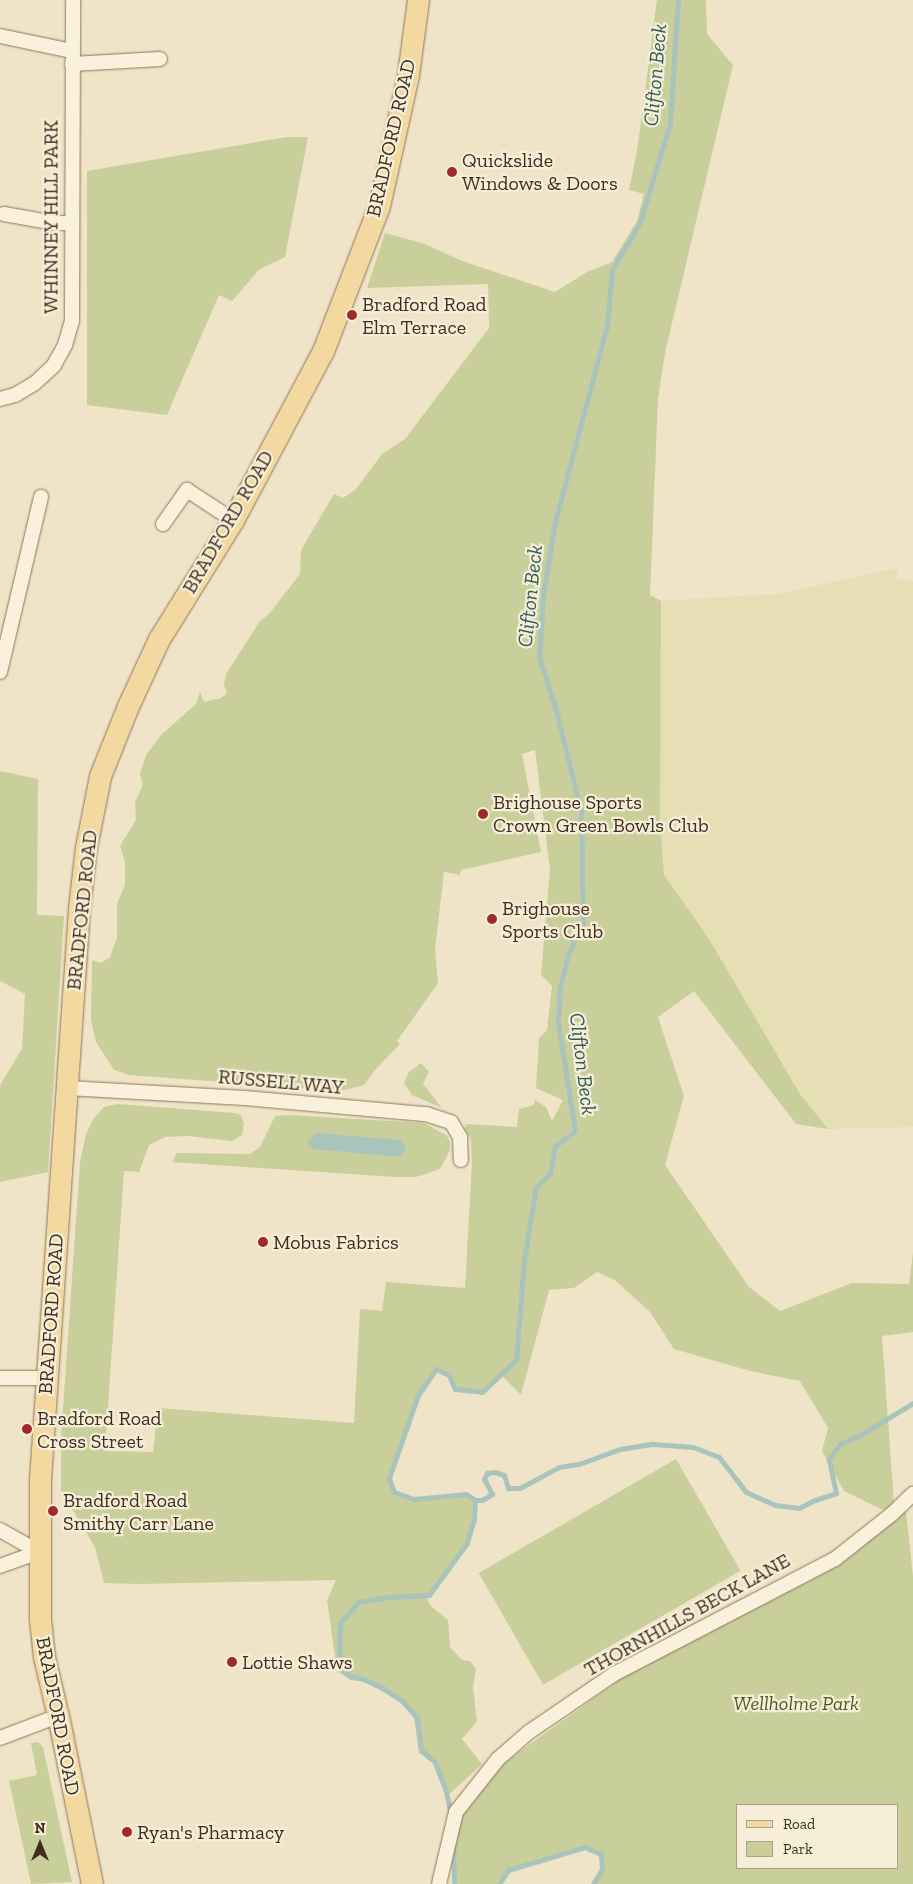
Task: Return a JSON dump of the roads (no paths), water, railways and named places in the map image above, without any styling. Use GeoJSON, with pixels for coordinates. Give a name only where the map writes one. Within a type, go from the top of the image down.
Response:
{"type":"FeatureCollection","features":[{"type":"Feature","properties":{"kind":"main road","name":"BRADFORD ROAD"},"geometry":{"type":"LineString","coordinates":[[92,1884],[44,1657],[40,1618],[39,1552],[40,1479],[46,1378],[79,908],[86,848],[100,776],[128,706],[159,639],[233,520],[322,351],[380,206],[408,75],[418,0]]}},
{"type":"Feature","properties":{"kind":"street","name":"WHINNEY HILL PARK"},"geometry":{"type":"LineString","coordinates":[[0,399],[15,395],[35,384],[54,365],[65,344],[72,320],[73,0]]}},
{"type":"Feature","properties":{"kind":"street"},"geometry":{"type":"LineString","coordinates":[[0,36],[72,57],[160,59]]}},
{"type":"Feature","properties":{"kind":"street"},"geometry":{"type":"LineString","coordinates":[[4,214],[55,223],[71,223]]}},
{"type":"Feature","properties":{"kind":"street"},"geometry":{"type":"LineString","coordinates":[[163,524],[187,490],[233,520]]}},
{"type":"Feature","properties":{"kind":"street"},"geometry":{"type":"LineString","coordinates":[[0,672],[41,497]]}},
{"type":"Feature","properties":{"kind":"street","name":"RUSSELL WAY"},"geometry":{"type":"LineString","coordinates":[[67,1088],[245,1098],[426,1114],[451,1122],[460,1137],[462,1160]]}},
{"type":"Feature","properties":{"kind":"street"},"geometry":{"type":"LineString","coordinates":[[0,1378],[46,1378]]}},
{"type":"Feature","properties":{"kind":"street","name":"THORNHILLS BECK LANE"},"geometry":{"type":"LineString","coordinates":[[439,1884],[456,1812],[494,1763],[530,1732],[614,1674],[834,1559],[892,1514],[913,1494]]}},
{"type":"Feature","properties":{"kind":"street"},"geometry":{"type":"LineString","coordinates":[[0,1530],[39,1552]]}},
{"type":"Feature","properties":{"kind":"street"},"geometry":{"type":"LineString","coordinates":[[0,1566],[39,1552]]}},
{"type":"Feature","properties":{"kind":"street"},"geometry":{"type":"LineString","coordinates":[[0,1738],[58,1716]]}},
{"type":"Feature","properties":{"kind":"water"},"geometry":{"type":"Polygon","coordinates":[[[317,1133],[400,1140],[406,1147],[401,1157],[314,1149],[307,1142],[317,1133]]]}},
{"type":"Feature","properties":{"kind":"waterway","name":"Clifton Beck"},"geometry":{"type":"LineString","coordinates":[[451,1815],[446,1791],[435,1762],[421,1750],[417,1717],[402,1701],[383,1688],[364,1679],[351,1676],[339,1668],[340,1623],[358,1602],[390,1597],[429,1595],[467,1543],[474,1519],[475,1500],[466,1494],[414,1499],[394,1492],[389,1478],[418,1395],[436,1369],[449,1375],[455,1389],[482,1392],[516,1360],[524,1260],[536,1187],[550,1174],[555,1146],[575,1131],[558,1023],[560,987],[569,952],[583,923],[581,811],[555,707],[539,657],[543,595],[555,522],[607,325],[612,270],[640,222],[670,123],[678,0]]}},
{"type":"Feature","properties":{"kind":"waterway"},"geometry":{"type":"LineString","coordinates":[[475,1500],[482,1500],[492,1494],[484,1479],[487,1473],[495,1472],[504,1475],[508,1488],[520,1488],[559,1467],[579,1464],[620,1449],[653,1444],[693,1447],[719,1457],[746,1492],[775,1505],[799,1508],[836,1493],[829,1459],[840,1444],[860,1435],[913,1403]]}},
{"type":"Feature","properties":{"kind":"waterway","name":"Clifton Beck"},"geometry":{"type":"LineString","coordinates":[[499,1884],[508,1870],[585,1847],[601,1854],[602,1869],[593,1884]]}},
{"type":"Feature","properties":{"kind":"waterway","name":"Clifton Beck"},"geometry":{"type":"LineString","coordinates":[[453,1848],[454,1884]]}},
{"type":"Feature","properties":{"kind":"place","name":"Quickslide Windows & Doors"},"geometry":{"type":"Point","coordinates":[452,172]}},
{"type":"Feature","properties":{"kind":"place","name":"Bradford Road Elm Terrace"},"geometry":{"type":"Point","coordinates":[352,315]}},
{"type":"Feature","properties":{"kind":"place","name":"Brighouse Sports Crown Green Bowls Club"},"geometry":{"type":"Point","coordinates":[483,814]}},
{"type":"Feature","properties":{"kind":"place","name":"Brighouse Sports Club"},"geometry":{"type":"Point","coordinates":[492,919]}},
{"type":"Feature","properties":{"kind":"place","name":"Mobus Fabrics"},"geometry":{"type":"Point","coordinates":[263,1242]}},
{"type":"Feature","properties":{"kind":"place","name":"Bradford Road Cross Street"},"geometry":{"type":"Point","coordinates":[27,1429]}},
{"type":"Feature","properties":{"kind":"place","name":"Bradford Road Smithy Carr Lane"},"geometry":{"type":"Point","coordinates":[53,1511]}},
{"type":"Feature","properties":{"kind":"place","name":"Lottie Shaws"},"geometry":{"type":"Point","coordinates":[232,1662]}},
{"type":"Feature","properties":{"kind":"place","name":"Ryan's Pharmacy"},"geometry":{"type":"Point","coordinates":[127,1832]}},
{"type":"Feature","properties":{"kind":"park label","name":"Wellholme Park"},"geometry":{"type":"Point","coordinates":[796,1703]}}]}
